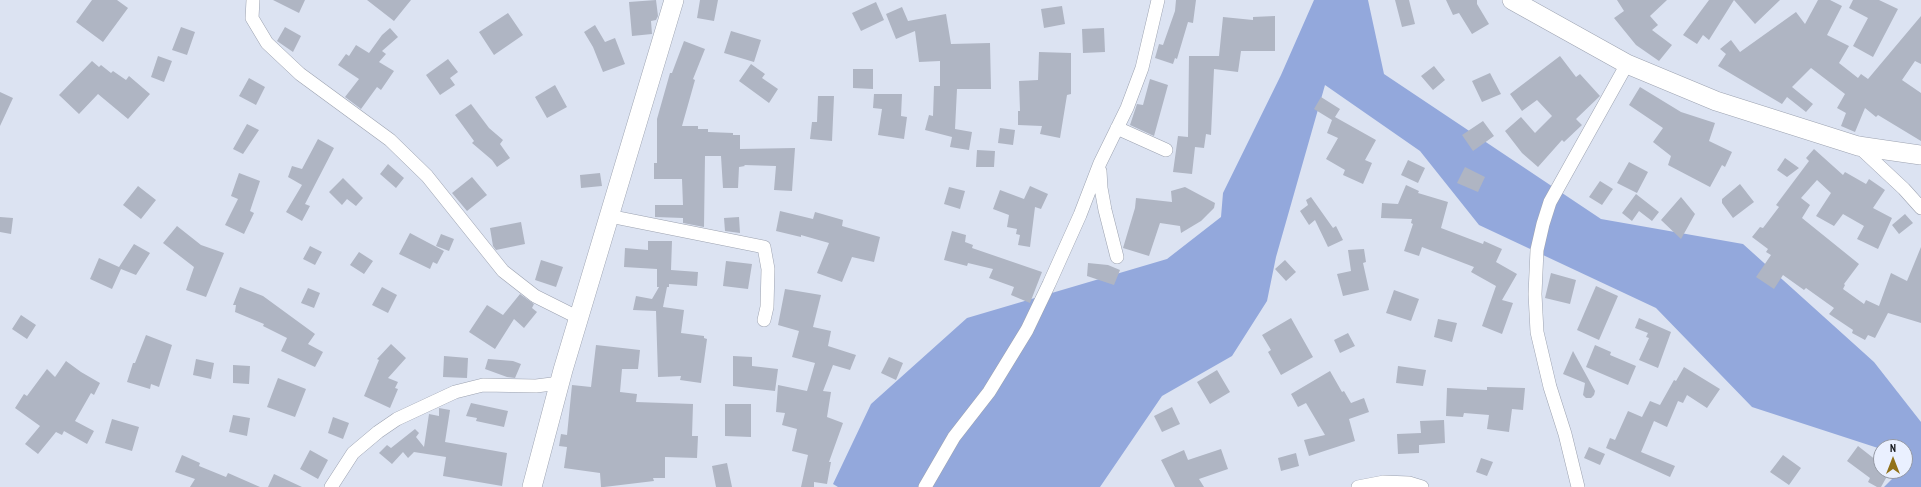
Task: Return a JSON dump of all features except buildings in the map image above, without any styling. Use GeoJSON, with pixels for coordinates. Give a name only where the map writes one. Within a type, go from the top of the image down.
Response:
{"type":"FeatureCollection","features":[{"type":"Feature","properties":{"kind":"street"},"geometry":{"type":"LineString","coordinates":[[253,0],[252,18],[267,43],[300,74],[390,140],[427,176],[503,271],[535,296],[579,318]]}},
{"type":"Feature","properties":{"kind":"street"},"geometry":{"type":"LineString","coordinates":[[532,487],[560,383],[674,0]]}},
{"type":"Feature","properties":{"kind":"street"},"geometry":{"type":"LineString","coordinates":[[925,487],[954,437],[989,392],[1027,330],[1080,215],[1100,163],[1117,128],[1142,68],[1158,0]]}},
{"type":"Feature","properties":{"kind":"street"},"geometry":{"type":"LineString","coordinates":[[1512,0],[1627,64],[1716,101],[1858,146],[1921,154]]}},
{"type":"Feature","properties":{"kind":"street"},"geometry":{"type":"LineString","coordinates":[[1578,487],[1565,434],[1550,387],[1537,332],[1535,294],[1537,250],[1550,202],[1627,64]]}},
{"type":"Feature","properties":{"kind":"street"},"geometry":{"type":"LineString","coordinates":[[1117,128],[1166,150]]}},
{"type":"Feature","properties":{"kind":"street"},"geometry":{"type":"LineString","coordinates":[[1858,146],[1904,189],[1921,208]]}},
{"type":"Feature","properties":{"kind":"street"},"geometry":{"type":"LineString","coordinates":[[1100,163],[1102,195],[1117,257]]}},
{"type":"Feature","properties":{"kind":"street"},"geometry":{"type":"LineString","coordinates":[[609,216],[764,247],[768,269],[767,307],[764,320]]}},
{"type":"Feature","properties":{"kind":"street"},"geometry":{"type":"LineString","coordinates":[[331,487],[353,453],[378,432],[397,419],[455,392],[483,385],[536,386],[560,383]]}},
{"type":"Feature","properties":{"kind":"street"},"geometry":{"type":"LineString","coordinates":[[1358,487],[1384,482],[1409,484],[1422,487]]}},
{"type":"Feature","properties":{"kind":"shaded area"},"geometry":{"type":"Polygon","coordinates":[[[1314,0],[1368,0],[1384,74],[1601,219],[1743,244],[1874,362],[1921,422],[1921,487],[1884,487],[1892,479],[1913,479],[1913,439],[1873,439],[1873,446],[1752,407],[1656,308],[1479,225],[1420,151],[1325,85],[1276,257],[1267,301],[1232,356],[1162,396],[1100,487],[838,487],[833,484],[871,404],[967,318],[1167,259],[1221,217],[1223,193],[1281,75],[1314,0]]]}}]}
